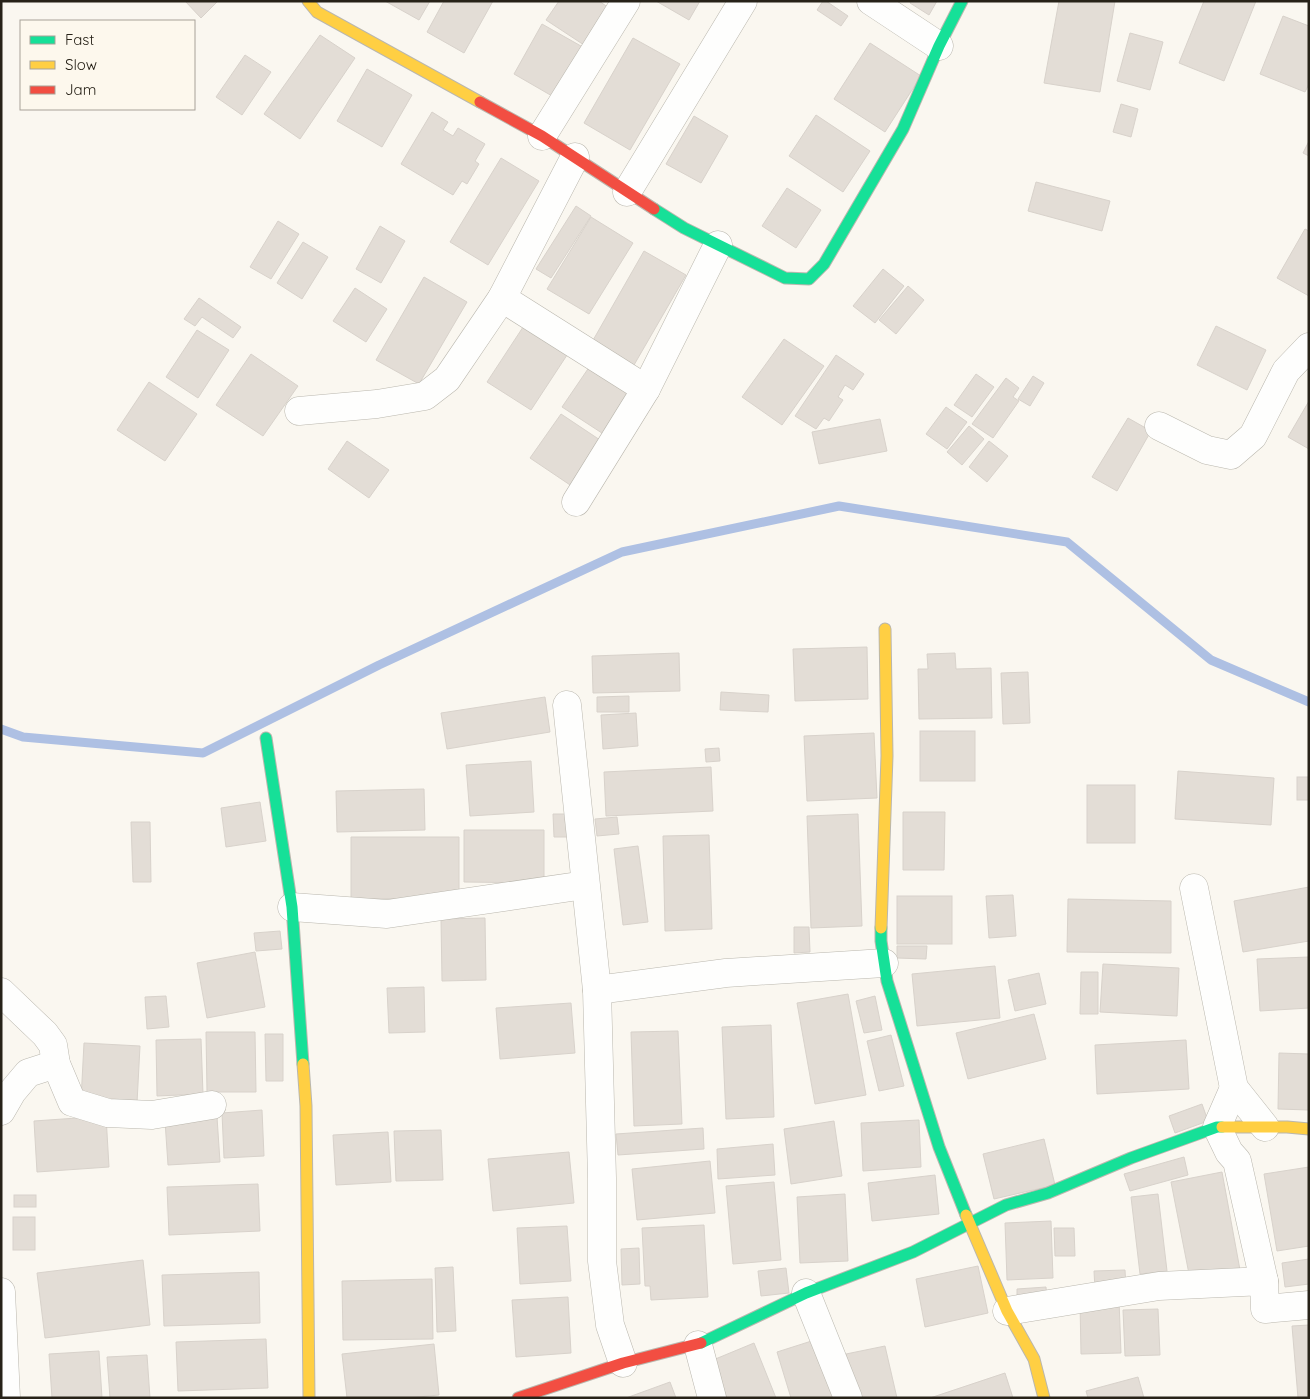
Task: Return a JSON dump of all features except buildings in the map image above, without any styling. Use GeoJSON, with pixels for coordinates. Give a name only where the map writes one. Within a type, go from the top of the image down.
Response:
{"type":"FeatureCollection","features":[{"type":"Feature","properties":{"kind":"street"},"geometry":{"type":"LineString","coordinates":[[308,1],[317,12],[542,136],[684,228],[785,278],[809,279],[824,264],[903,129],[939,46],[962,1]]}},
{"type":"Feature","properties":{"kind":"street"},"geometry":{"type":"LineString","coordinates":[[542,136],[626,1]]}},
{"type":"Feature","properties":{"kind":"street"},"geometry":{"type":"LineString","coordinates":[[627,192],[743,1]]}},
{"type":"Feature","properties":{"kind":"street"},"geometry":{"type":"LineString","coordinates":[[871,1],[939,46]]}},
{"type":"Feature","properties":{"kind":"street"},"geometry":{"type":"LineString","coordinates":[[299,411],[377,404],[425,396],[447,379],[502,298],[575,157]]}},
{"type":"Feature","properties":{"kind":"street"},"geometry":{"type":"LineString","coordinates":[[576,502],[646,389],[718,245]]}},
{"type":"Feature","properties":{"kind":"street"},"geometry":{"type":"LineString","coordinates":[[502,298],[646,389]]}},
{"type":"Feature","properties":{"kind":"street"},"geometry":{"type":"LineString","coordinates":[[1159,426],[1207,450],[1231,455],[1253,436],[1286,371],[1309,347]]}},
{"type":"Feature","properties":{"kind":"street"},"geometry":{"type":"LineString","coordinates":[[885,629],[887,756],[881,941],[887,981],[939,1147],[1007,1312],[1034,1359],[1044,1398]]}},
{"type":"Feature","properties":{"kind":"street"},"geometry":{"type":"LineString","coordinates":[[567,705],[596,990],[602,1178],[602,1261],[610,1326],[622,1363]]}},
{"type":"Feature","properties":{"kind":"street"},"geometry":{"type":"LineString","coordinates":[[266,738],[292,908],[306,1106],[309,1398]]}},
{"type":"Feature","properties":{"kind":"street"},"geometry":{"type":"LineString","coordinates":[[292,908],[387,914],[586,885]]}},
{"type":"Feature","properties":{"kind":"street"},"geometry":{"type":"LineString","coordinates":[[1194,888],[1234,1088],[1266,1127]]}},
{"type":"Feature","properties":{"kind":"street"},"geometry":{"type":"LineString","coordinates":[[596,990],[726,973],[884,962]]}},
{"type":"Feature","properties":{"kind":"street"},"geometry":{"type":"LineString","coordinates":[[1,992],[45,1034],[53,1045],[56,1064],[72,1102],[108,1113],[152,1114],[212,1105]]}},
{"type":"Feature","properties":{"kind":"street"},"geometry":{"type":"LineString","coordinates":[[1,1111],[12,1092],[28,1072],[56,1064]]}},
{"type":"Feature","properties":{"kind":"street"},"geometry":{"type":"LineString","coordinates":[[1234,1088],[1217,1127],[1229,1152],[1236,1161],[1264,1281],[1265,1309],[1309,1305]]}},
{"type":"Feature","properties":{"kind":"street"},"geometry":{"type":"LineString","coordinates":[[519,1398],[622,1363],[698,1345],[806,1293],[913,1252],[1006,1205],[1048,1193],[1130,1158],[1217,1127],[1287,1127],[1309,1129]]}},
{"type":"Feature","properties":{"kind":"street"},"geometry":{"type":"LineString","coordinates":[[1007,1312],[1159,1286],[1264,1281]]}},
{"type":"Feature","properties":{"kind":"street"},"geometry":{"type":"LineString","coordinates":[[1,1292],[6,1398]]}},
{"type":"Feature","properties":{"kind":"street"},"geometry":{"type":"LineString","coordinates":[[806,1293],[848,1398]]}},
{"type":"Feature","properties":{"kind":"street"},"geometry":{"type":"LineString","coordinates":[[698,1345],[712,1398]]}},
{"type":"Feature","properties":{"kind":"waterway"},"geometry":{"type":"LineString","coordinates":[[1,729],[23,737],[203,753],[379,665],[622,552],[839,506],[1067,542],[1211,660],[1309,702]]}},
{"type":"Feature","properties":{"kind":"traffic: fast"},"geometry":{"type":"LineString","coordinates":[[654,209],[684,228],[785,278],[809,279],[824,264],[903,129],[939,46],[962,1]]}},
{"type":"Feature","properties":{"kind":"traffic: fast"},"geometry":{"type":"LineString","coordinates":[[266,738],[292,907],[303,1064]]}},
{"type":"Feature","properties":{"kind":"traffic: fast"},"geometry":{"type":"LineString","coordinates":[[881,928],[887,981],[939,1147],[966,1215]]}},
{"type":"Feature","properties":{"kind":"traffic: fast"},"geometry":{"type":"LineString","coordinates":[[701,1343],[806,1293],[913,1252],[1006,1205],[1048,1193],[1131,1158],[1217,1127],[1222,1127]]}},
{"type":"Feature","properties":{"kind":"traffic: slow"},"geometry":{"type":"LineString","coordinates":[[308,1],[317,12],[480,102]]}},
{"type":"Feature","properties":{"kind":"traffic: slow"},"geometry":{"type":"LineString","coordinates":[[881,928],[887,756],[885,629]]}},
{"type":"Feature","properties":{"kind":"traffic: slow"},"geometry":{"type":"LineString","coordinates":[[303,1064],[306,1106],[309,1398]]}},
{"type":"Feature","properties":{"kind":"traffic: slow"},"geometry":{"type":"LineString","coordinates":[[1222,1127],[1309,1129]]}},
{"type":"Feature","properties":{"kind":"traffic: slow"},"geometry":{"type":"LineString","coordinates":[[966,1215],[1007,1311],[1034,1359],[1044,1398]]}},
{"type":"Feature","properties":{"kind":"traffic: jam"},"geometry":{"type":"LineString","coordinates":[[480,102],[542,136],[654,209]]}},
{"type":"Feature","properties":{"kind":"traffic: jam"},"geometry":{"type":"LineString","coordinates":[[518,1398],[623,1363],[701,1343]]}}]}
